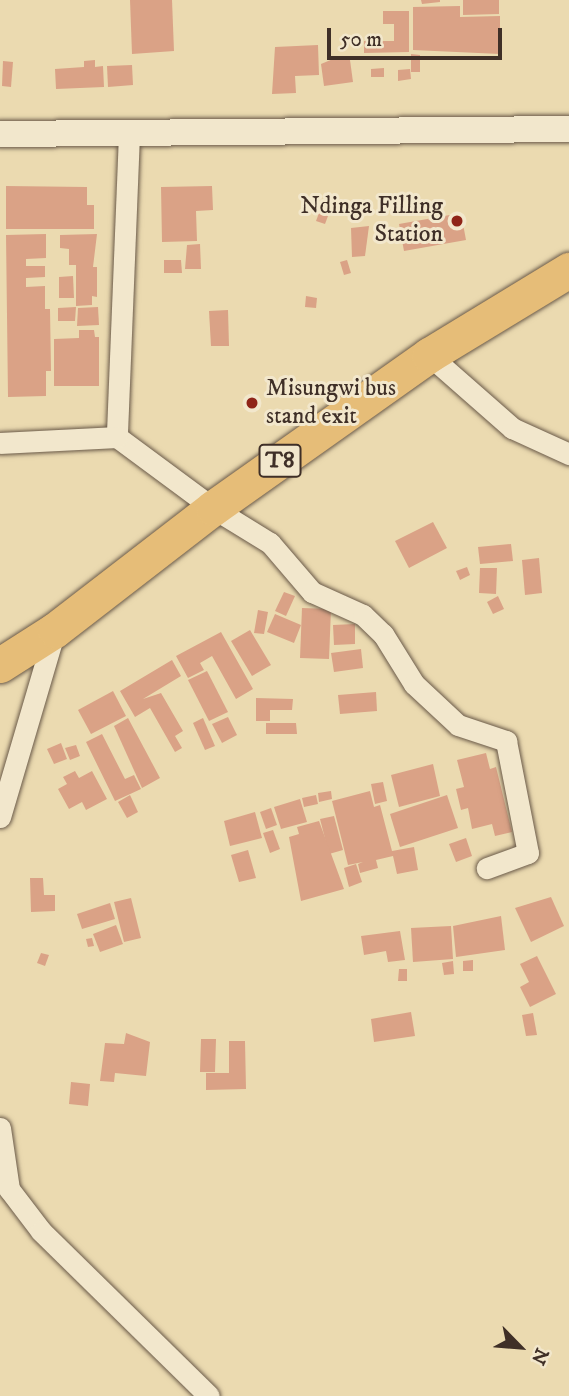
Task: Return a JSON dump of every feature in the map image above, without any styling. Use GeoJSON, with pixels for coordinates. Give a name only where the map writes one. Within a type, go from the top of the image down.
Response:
{"type":"FeatureCollection","features":[{"type":"Feature","properties":{"kind":"highway","name":"T8"},"geometry":{"type":"LineString","coordinates":[[0,665],[55,630],[213,508],[429,355],[569,270]]}},
{"type":"Feature","properties":{"kind":"street"},"geometry":{"type":"LineString","coordinates":[[0,134],[569,129]]}},
{"type":"Feature","properties":{"kind":"street"},"geometry":{"type":"LineString","coordinates":[[117,437],[129,134]]}},
{"type":"Feature","properties":{"kind":"street"},"geometry":{"type":"LineString","coordinates":[[429,355],[512,428],[569,454]]}},
{"type":"Feature","properties":{"kind":"street"},"geometry":{"type":"LineString","coordinates":[[0,443],[117,437],[213,508],[270,543],[312,592],[363,615],[383,634],[414,684],[458,725],[506,741],[528,853],[487,868]]}},
{"type":"Feature","properties":{"kind":"street"},"geometry":{"type":"LineString","coordinates":[[0,817],[55,630]]}},
{"type":"Feature","properties":{"kind":"street"},"geometry":{"type":"LineString","coordinates":[[0,1128],[9,1189],[41,1231],[192,1389],[209,1396]]}},
{"type":"Feature","properties":{"kind":"building"},"geometry":{"type":"Polygon","coordinates":[[[130,0],[172,0],[174,51],[132,54],[130,0]]]}},
{"type":"Feature","properties":{"kind":"building"},"geometry":{"type":"Polygon","coordinates":[[[421,0],[440,0],[440,2],[422,4],[421,0]]]}},
{"type":"Feature","properties":{"kind":"building"},"geometry":{"type":"Polygon","coordinates":[[[463,0],[499,0],[499,14],[463,15],[463,0]]]}},
{"type":"Feature","properties":{"kind":"building"},"geometry":{"type":"Polygon","coordinates":[[[460,6],[460,17],[500,16],[500,54],[413,50],[413,7],[460,6]]]}},
{"type":"Feature","properties":{"kind":"building"},"geometry":{"type":"Polygon","coordinates":[[[383,11],[409,11],[409,52],[364,53],[364,41],[394,41],[394,24],[383,24],[383,11]]]}},
{"type":"Feature","properties":{"kind":"building"},"geometry":{"type":"Polygon","coordinates":[[[318,45],[319,75],[295,76],[296,93],[272,94],[275,47],[318,45]]]}},
{"type":"Feature","properties":{"kind":"building"},"geometry":{"type":"Polygon","coordinates":[[[411,54],[420,55],[420,72],[411,72],[411,54]]]}},
{"type":"Feature","properties":{"kind":"building"},"geometry":{"type":"Polygon","coordinates":[[[333,59],[350,60],[353,82],[324,86],[321,64],[333,59]]]}},
{"type":"Feature","properties":{"kind":"building"},"geometry":{"type":"Polygon","coordinates":[[[95,60],[95,67],[103,66],[104,87],[56,89],[55,69],[84,67],[84,61],[95,60]]]}},
{"type":"Feature","properties":{"kind":"building"},"geometry":{"type":"Polygon","coordinates":[[[3,61],[13,62],[11,87],[2,86],[3,61]]]}},
{"type":"Feature","properties":{"kind":"building"},"geometry":{"type":"Polygon","coordinates":[[[132,65],[133,85],[108,87],[107,66],[132,65]]]}},
{"type":"Feature","properties":{"kind":"building"},"geometry":{"type":"Polygon","coordinates":[[[384,68],[384,77],[371,77],[371,69],[384,68]]]}},
{"type":"Feature","properties":{"kind":"building"},"geometry":{"type":"Polygon","coordinates":[[[410,69],[411,79],[398,81],[398,70],[410,69]]]}},
{"type":"Feature","properties":{"kind":"building"},"geometry":{"type":"Polygon","coordinates":[[[6,186],[87,187],[87,205],[94,205],[94,229],[6,229],[6,186]]]}},
{"type":"Feature","properties":{"kind":"building"},"geometry":{"type":"Polygon","coordinates":[[[212,186],[213,210],[196,211],[197,241],[162,242],[161,187],[212,186]]]}},
{"type":"Feature","properties":{"kind":"building"},"geometry":{"type":"Polygon","coordinates":[[[319,213],[328,216],[325,224],[316,221],[319,213]]]}},
{"type":"Feature","properties":{"kind":"building"},"geometry":{"type":"Polygon","coordinates":[[[461,213],[466,240],[404,251],[399,224],[461,213]]]}},
{"type":"Feature","properties":{"kind":"building"},"geometry":{"type":"Polygon","coordinates":[[[369,226],[365,256],[352,257],[351,228],[369,226]]]}},
{"type":"Feature","properties":{"kind":"building"},"geometry":{"type":"Polygon","coordinates":[[[46,234],[46,258],[26,259],[26,266],[45,266],[45,277],[26,278],[26,287],[45,286],[45,309],[50,309],[51,371],[46,371],[46,396],[8,397],[6,235],[46,234]]]}},
{"type":"Feature","properties":{"kind":"building"},"geometry":{"type":"Polygon","coordinates":[[[97,234],[93,267],[97,267],[97,297],[92,296],[92,305],[76,306],[76,265],[69,265],[69,249],[60,248],[60,235],[97,234]]]}},
{"type":"Feature","properties":{"kind":"building"},"geometry":{"type":"Polygon","coordinates":[[[200,244],[201,269],[185,269],[187,245],[200,244]]]}},
{"type":"Feature","properties":{"kind":"building"},"geometry":{"type":"Polygon","coordinates":[[[164,260],[181,260],[182,273],[164,273],[164,260]]]}},
{"type":"Feature","properties":{"kind":"building"},"geometry":{"type":"Polygon","coordinates":[[[347,260],[351,273],[344,275],[340,262],[347,260]]]}},
{"type":"Feature","properties":{"kind":"building"},"geometry":{"type":"Polygon","coordinates":[[[73,276],[74,298],[59,298],[59,277],[73,276]]]}},
{"type":"Feature","properties":{"kind":"building"},"geometry":{"type":"Polygon","coordinates":[[[306,296],[317,298],[316,308],[305,307],[306,296]]]}},
{"type":"Feature","properties":{"kind":"building"},"geometry":{"type":"Polygon","coordinates":[[[76,307],[75,321],[58,321],[58,308],[76,307]]]}},
{"type":"Feature","properties":{"kind":"building"},"geometry":{"type":"Polygon","coordinates":[[[98,307],[99,325],[77,326],[78,308],[98,307]]]}},
{"type":"Feature","properties":{"kind":"building"},"geometry":{"type":"Polygon","coordinates":[[[228,310],[229,346],[211,346],[209,311],[228,310]]]}},
{"type":"Feature","properties":{"kind":"building"},"geometry":{"type":"Polygon","coordinates":[[[79,330],[94,330],[95,337],[99,337],[99,386],[54,386],[54,339],[79,338],[79,330]]]}},
{"type":"Feature","properties":{"kind":"building"},"geometry":{"type":"Polygon","coordinates":[[[433,522],[447,548],[409,568],[395,541],[433,522]]]}},
{"type":"Feature","properties":{"kind":"building"},"geometry":{"type":"Polygon","coordinates":[[[511,544],[513,561],[480,564],[478,547],[511,544]]]}},
{"type":"Feature","properties":{"kind":"building"},"geometry":{"type":"Polygon","coordinates":[[[539,558],[542,593],[525,595],[522,560],[539,558]]]}},
{"type":"Feature","properties":{"kind":"building"},"geometry":{"type":"Polygon","coordinates":[[[467,567],[470,575],[460,580],[456,571],[467,567]]]}},
{"type":"Feature","properties":{"kind":"building"},"geometry":{"type":"Polygon","coordinates":[[[480,568],[497,568],[496,594],[479,593],[480,568]]]}},
{"type":"Feature","properties":{"kind":"building"},"geometry":{"type":"Polygon","coordinates":[[[284,592],[295,596],[286,616],[275,611],[284,592]]]}},
{"type":"Feature","properties":{"kind":"building"},"geometry":{"type":"Polygon","coordinates":[[[498,596],[504,609],[493,614],[487,602],[498,596]]]}},
{"type":"Feature","properties":{"kind":"building"},"geometry":{"type":"Polygon","coordinates":[[[302,608],[331,609],[329,659],[300,658],[302,608]]]}},
{"type":"Feature","properties":{"kind":"building"},"geometry":{"type":"Polygon","coordinates":[[[258,610],[268,612],[264,634],[254,633],[258,610]]]}},
{"type":"Feature","properties":{"kind":"building"},"geometry":{"type":"Polygon","coordinates":[[[275,614],[301,625],[294,643],[267,632],[275,614]]]}},
{"type":"Feature","properties":{"kind":"building"},"geometry":{"type":"Polygon","coordinates":[[[355,624],[355,644],[334,645],[333,625],[355,624]]]}},
{"type":"Feature","properties":{"kind":"building"},"geometry":{"type":"Polygon","coordinates":[[[250,630],[271,665],[252,676],[231,641],[250,630]]]}},
{"type":"Feature","properties":{"kind":"building"},"geometry":{"type":"Polygon","coordinates":[[[221,632],[253,689],[236,699],[212,656],[200,663],[204,670],[188,678],[176,656],[221,632]]]}},
{"type":"Feature","properties":{"kind":"building"},"geometry":{"type":"Polygon","coordinates":[[[361,649],[363,668],[334,672],[331,653],[361,649]]]}},
{"type":"Feature","properties":{"kind":"building"},"geometry":{"type":"Polygon","coordinates":[[[172,660],[181,676],[143,699],[161,693],[183,731],[175,736],[182,748],[175,752],[150,708],[135,717],[120,691],[172,660]]]}},
{"type":"Feature","properties":{"kind":"building"},"geometry":{"type":"Polygon","coordinates":[[[207,671],[228,712],[209,721],[188,680],[207,671]]]}},
{"type":"Feature","properties":{"kind":"building"},"geometry":{"type":"Polygon","coordinates":[[[113,691],[126,716],[91,734],[78,710],[113,691]]]}},
{"type":"Feature","properties":{"kind":"building"},"geometry":{"type":"Polygon","coordinates":[[[376,692],[377,711],[340,714],[338,695],[376,692]]]}},
{"type":"Feature","properties":{"kind":"building"},"geometry":{"type":"Polygon","coordinates":[[[256,698],[293,699],[292,710],[270,710],[270,721],[256,721],[256,698]]]}},
{"type":"Feature","properties":{"kind":"building"},"geometry":{"type":"Polygon","coordinates":[[[228,717],[237,735],[222,743],[212,724],[228,717]]]}},
{"type":"Feature","properties":{"kind":"building"},"geometry":{"type":"Polygon","coordinates":[[[128,718],[160,778],[142,788],[114,726],[128,718]]]}},
{"type":"Feature","properties":{"kind":"building"},"geometry":{"type":"Polygon","coordinates":[[[203,718],[215,746],[205,750],[193,723],[203,718]]]}},
{"type":"Feature","properties":{"kind":"building"},"geometry":{"type":"Polygon","coordinates":[[[266,723],[296,723],[297,734],[266,734],[266,723]]]}},
{"type":"Feature","properties":{"kind":"building"},"geometry":{"type":"Polygon","coordinates":[[[102,734],[125,779],[134,775],[141,789],[115,801],[86,742],[102,734]]]}},
{"type":"Feature","properties":{"kind":"building"},"geometry":{"type":"Polygon","coordinates":[[[61,743],[67,759],[54,764],[47,749],[61,743]]]}},
{"type":"Feature","properties":{"kind":"building"},"geometry":{"type":"Polygon","coordinates":[[[76,745],[80,756],[70,760],[65,748],[76,745]]]}},
{"type":"Feature","properties":{"kind":"building"},"geometry":{"type":"Polygon","coordinates":[[[486,753],[490,769],[496,767],[512,832],[495,836],[492,824],[472,829],[468,808],[461,810],[456,789],[464,787],[457,760],[486,753]]]}},
{"type":"Feature","properties":{"kind":"building"},"geometry":{"type":"Polygon","coordinates":[[[433,764],[440,796],[399,807],[391,775],[433,764]]]}},
{"type":"Feature","properties":{"kind":"building"},"geometry":{"type":"Polygon","coordinates":[[[75,771],[79,778],[92,771],[107,799],[86,810],[82,802],[69,809],[58,789],[67,784],[63,777],[75,771]]]}},
{"type":"Feature","properties":{"kind":"building"},"geometry":{"type":"Polygon","coordinates":[[[383,782],[387,801],[375,804],[371,784],[383,782]]]}},
{"type":"Feature","properties":{"kind":"building"},"geometry":{"type":"Polygon","coordinates":[[[331,791],[332,799],[319,802],[318,793],[331,791]]]}},
{"type":"Feature","properties":{"kind":"building"},"geometry":{"type":"Polygon","coordinates":[[[370,791],[374,807],[380,805],[392,851],[414,847],[418,870],[397,874],[393,856],[376,860],[378,868],[360,873],[358,864],[363,862],[348,865],[332,801],[370,791]]]}},
{"type":"Feature","properties":{"kind":"building"},"geometry":{"type":"Polygon","coordinates":[[[130,795],[138,812],[127,818],[118,802],[130,795]]]}},
{"type":"Feature","properties":{"kind":"building"},"geometry":{"type":"Polygon","coordinates":[[[316,795],[318,804],[304,807],[302,798],[316,795]]]}},
{"type":"Feature","properties":{"kind":"building"},"geometry":{"type":"Polygon","coordinates":[[[447,795],[458,828],[400,847],[390,814],[447,795]]]}},
{"type":"Feature","properties":{"kind":"building"},"geometry":{"type":"Polygon","coordinates":[[[300,799],[307,822],[281,829],[274,807],[300,799]]]}},
{"type":"Feature","properties":{"kind":"building"},"geometry":{"type":"Polygon","coordinates":[[[271,808],[277,825],[266,829],[260,812],[271,808]]]}},
{"type":"Feature","properties":{"kind":"building"},"geometry":{"type":"Polygon","coordinates":[[[255,812],[262,838],[230,846],[224,821],[255,812]]]}},
{"type":"Feature","properties":{"kind":"building"},"geometry":{"type":"Polygon","coordinates":[[[334,816],[343,850],[329,854],[320,819],[334,816]]]}},
{"type":"Feature","properties":{"kind":"building"},"geometry":{"type":"Polygon","coordinates":[[[319,821],[344,889],[301,901],[289,837],[299,834],[297,827],[319,821]]]}},
{"type":"Feature","properties":{"kind":"building"},"geometry":{"type":"Polygon","coordinates":[[[273,830],[280,849],[270,853],[263,833],[273,830]]]}},
{"type":"Feature","properties":{"kind":"building"},"geometry":{"type":"Polygon","coordinates":[[[466,838],[472,856],[456,862],[449,844],[466,838]]]}},
{"type":"Feature","properties":{"kind":"building"},"geometry":{"type":"Polygon","coordinates":[[[248,850],[256,878],[239,882],[231,855],[248,850]]]}},
{"type":"Feature","properties":{"kind":"building"},"geometry":{"type":"Polygon","coordinates":[[[356,864],[362,882],[349,887],[344,868],[356,864]]]}},
{"type":"Feature","properties":{"kind":"building"},"geometry":{"type":"Polygon","coordinates":[[[30,878],[43,878],[44,895],[55,895],[55,911],[31,912],[30,878]]]}},
{"type":"Feature","properties":{"kind":"building"},"geometry":{"type":"Polygon","coordinates":[[[551,897],[564,926],[531,942],[515,908],[551,897]]]}},
{"type":"Feature","properties":{"kind":"building"},"geometry":{"type":"Polygon","coordinates":[[[131,898],[141,938],[124,942],[114,902],[131,898]]]}},
{"type":"Feature","properties":{"kind":"building"},"geometry":{"type":"Polygon","coordinates":[[[110,903],[115,919],[82,929],[77,914],[110,903]]]}},
{"type":"Feature","properties":{"kind":"building"},"geometry":{"type":"Polygon","coordinates":[[[501,916],[505,950],[456,957],[453,926],[501,916]]]}},
{"type":"Feature","properties":{"kind":"building"},"geometry":{"type":"Polygon","coordinates":[[[116,925],[123,944],[100,952],[93,934],[116,925]]]}},
{"type":"Feature","properties":{"kind":"building"},"geometry":{"type":"Polygon","coordinates":[[[451,926],[453,959],[413,962],[411,928],[451,926]]]}},
{"type":"Feature","properties":{"kind":"building"},"geometry":{"type":"Polygon","coordinates":[[[400,931],[405,960],[388,962],[386,951],[364,955],[361,936],[400,931]]]}},
{"type":"Feature","properties":{"kind":"building"},"geometry":{"type":"Polygon","coordinates":[[[92,938],[94,946],[88,947],[86,939],[92,938]]]}},
{"type":"Feature","properties":{"kind":"building"},"geometry":{"type":"Polygon","coordinates":[[[41,953],[49,955],[45,966],[37,963],[41,953]]]}},
{"type":"Feature","properties":{"kind":"building"},"geometry":{"type":"Polygon","coordinates":[[[537,956],[556,994],[530,1007],[520,987],[529,982],[520,964],[537,956]]]}},
{"type":"Feature","properties":{"kind":"building"},"geometry":{"type":"Polygon","coordinates":[[[473,960],[473,971],[463,971],[463,961],[473,960]]]}},
{"type":"Feature","properties":{"kind":"building"},"geometry":{"type":"Polygon","coordinates":[[[453,961],[454,974],[444,975],[442,963],[453,961]]]}},
{"type":"Feature","properties":{"kind":"building"},"geometry":{"type":"Polygon","coordinates":[[[399,969],[407,969],[407,981],[398,981],[399,969]]]}},
{"type":"Feature","properties":{"kind":"building"},"geometry":{"type":"Polygon","coordinates":[[[411,1012],[415,1036],[374,1042],[371,1019],[411,1012]]]}},
{"type":"Feature","properties":{"kind":"building"},"geometry":{"type":"Polygon","coordinates":[[[533,1013],[537,1035],[526,1036],[522,1015],[533,1013]]]}},
{"type":"Feature","properties":{"kind":"building"},"geometry":{"type":"Polygon","coordinates":[[[126,1033],[150,1042],[146,1076],[115,1073],[114,1082],[100,1081],[105,1043],[124,1044],[126,1033]]]}},
{"type":"Feature","properties":{"kind":"building"},"geometry":{"type":"Polygon","coordinates":[[[201,1039],[216,1039],[215,1072],[200,1072],[201,1039]]]}},
{"type":"Feature","properties":{"kind":"building"},"geometry":{"type":"Polygon","coordinates":[[[229,1041],[245,1041],[246,1089],[206,1090],[206,1073],[229,1073],[229,1041]]]}},
{"type":"Feature","properties":{"kind":"building"},"geometry":{"type":"Polygon","coordinates":[[[71,1082],[90,1084],[88,1106],[69,1104],[71,1082]]]}},
{"type":"Feature","properties":{"kind":"place","name":"Ndinga Filling Station"},"geometry":{"type":"Point","coordinates":[457,221]}},
{"type":"Feature","properties":{"kind":"place","name":"Misungwi bus stand exit"},"geometry":{"type":"Point","coordinates":[252,403]}}]}
